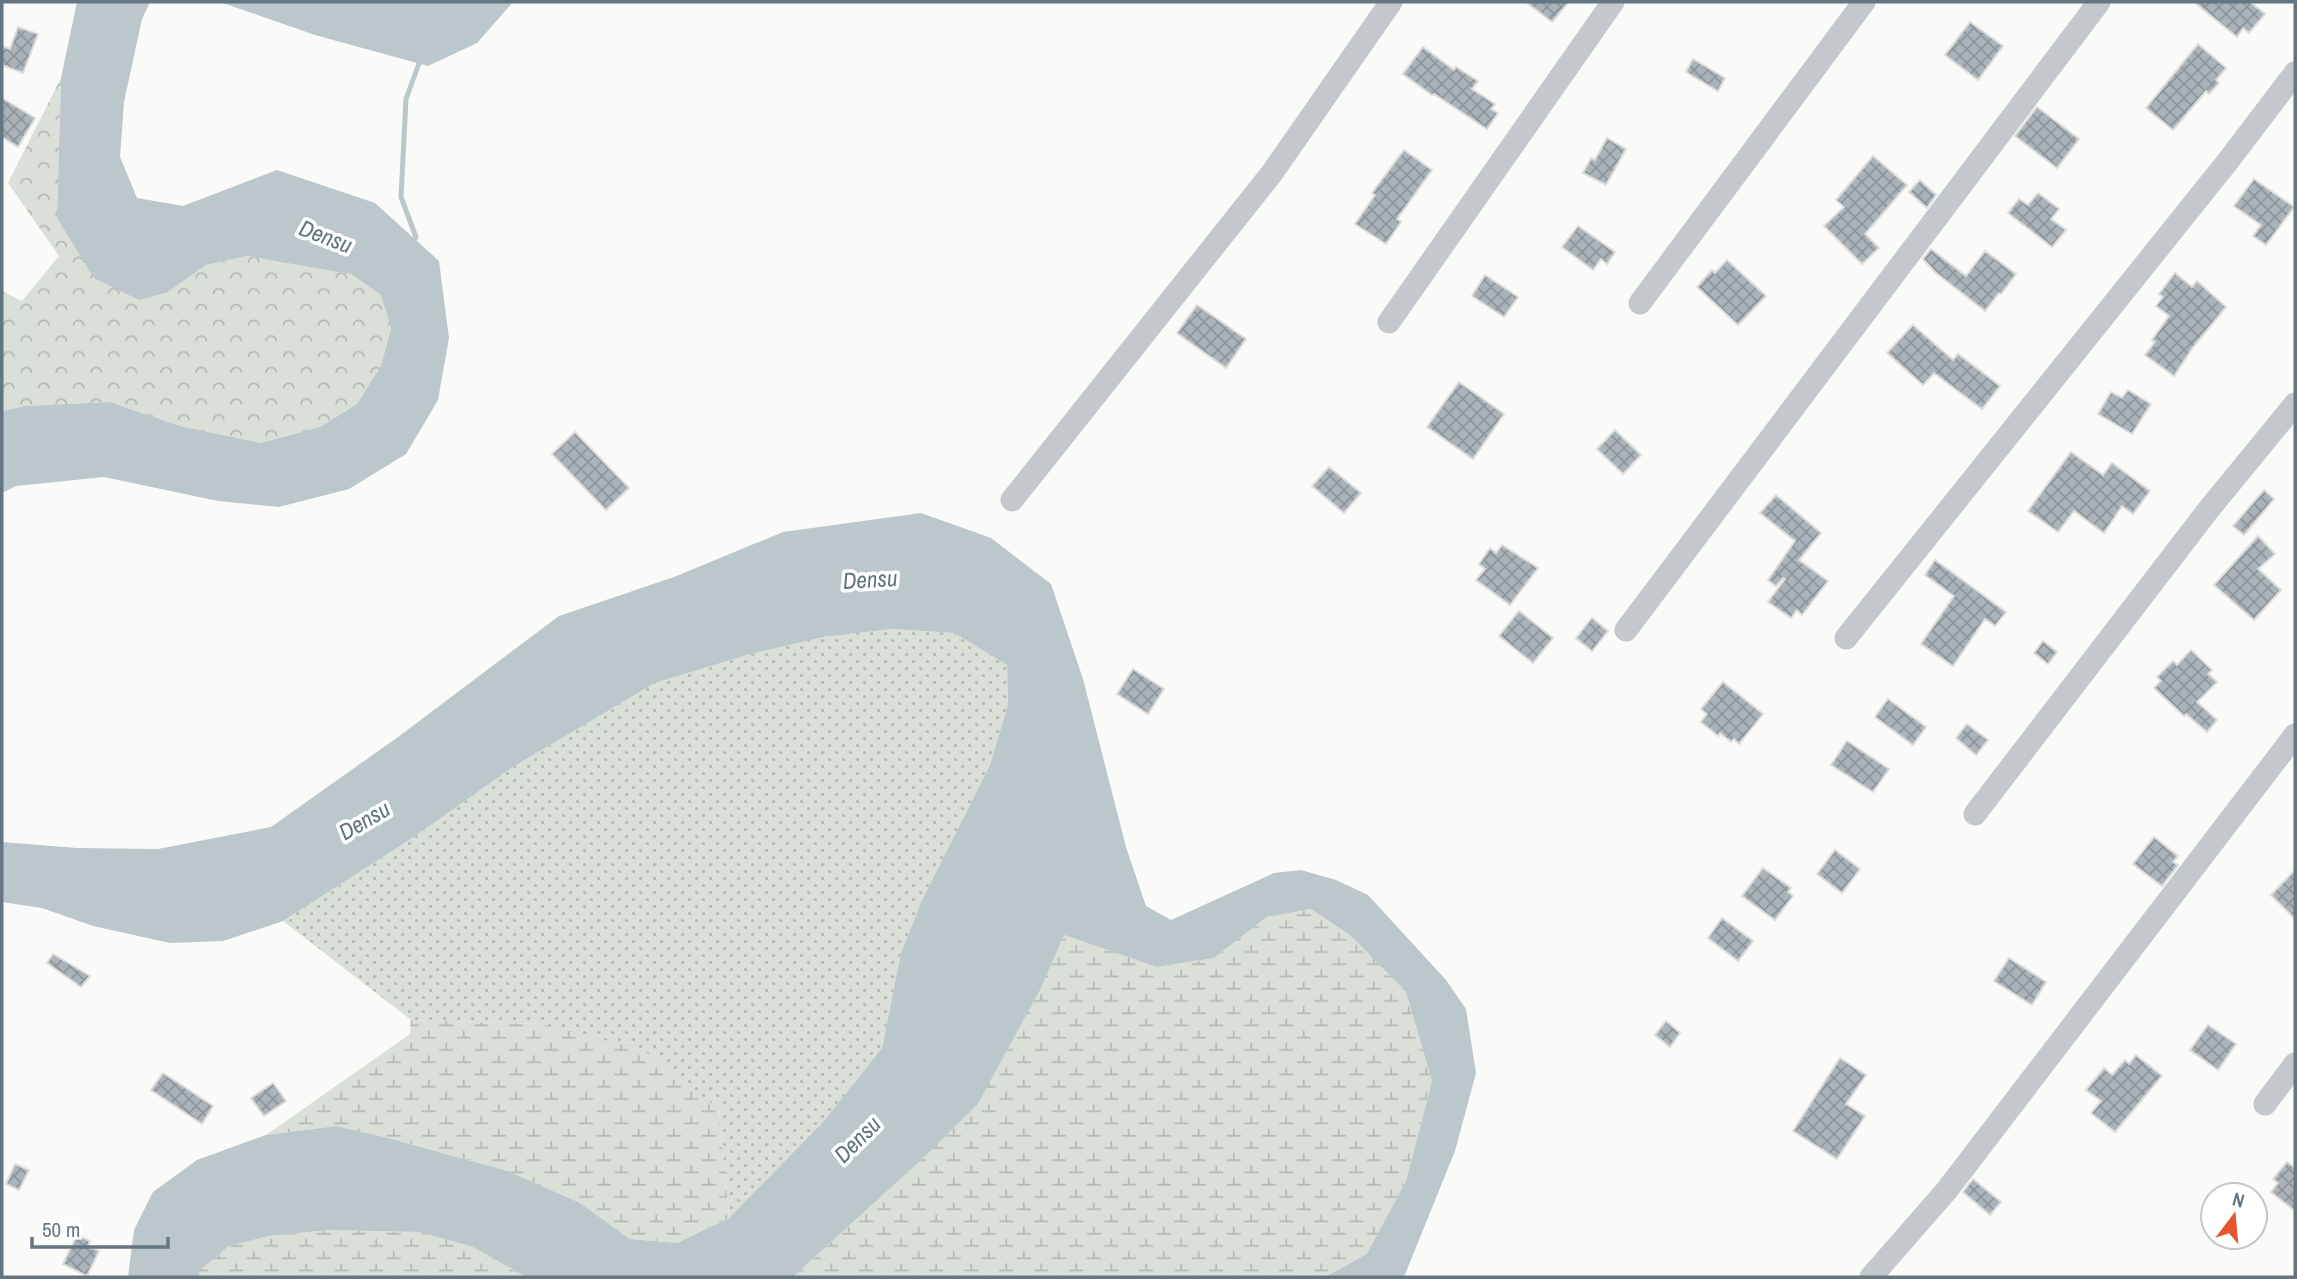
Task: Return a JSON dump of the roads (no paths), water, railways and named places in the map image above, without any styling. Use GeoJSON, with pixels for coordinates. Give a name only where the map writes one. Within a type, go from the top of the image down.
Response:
{"type":"FeatureCollection","features":[{"type":"Feature","properties":{"kind":"street"},"geometry":{"type":"LineString","coordinates":[[1012,500],[1272,173],[1391,2]]}},
{"type":"Feature","properties":{"kind":"street"},"geometry":{"type":"LineString","coordinates":[[1389,322],[1613,2]]}},
{"type":"Feature","properties":{"kind":"street"},"geometry":{"type":"LineString","coordinates":[[1640,303],[1864,2]]}},
{"type":"Feature","properties":{"kind":"street"},"geometry":{"type":"LineString","coordinates":[[1626,630],[2099,2]]}},
{"type":"Feature","properties":{"kind":"street"},"geometry":{"type":"LineString","coordinates":[[1846,638],[2228,161],[2295,72]]}},
{"type":"Feature","properties":{"kind":"street"},"geometry":{"type":"LineString","coordinates":[[1975,814],[2209,509],[2295,404]]}},
{"type":"Feature","properties":{"kind":"street"},"geometry":{"type":"LineString","coordinates":[[1871,1277],[1947,1190],[2295,735]]}},
{"type":"Feature","properties":{"kind":"street"},"geometry":{"type":"LineString","coordinates":[[2265,1104],[2295,1065]]}},
{"type":"Feature","properties":{"kind":"water","name":"Densu"},"geometry":{"type":"Polygon","coordinates":[[[77,2],[150,2],[142,19],[124,102],[120,157],[137,198],[183,206],[277,170],[375,203],[439,261],[449,338],[438,400],[406,454],[349,489],[279,507],[218,501],[104,477],[16,486],[2,493],[2,411],[25,406],[110,402],[180,426],[261,443],[320,427],[357,404],[381,366],[391,328],[381,295],[351,274],[247,256],[206,265],[168,292],[139,300],[94,278],[57,218],[61,78],[77,2]]]}},
{"type":"Feature","properties":{"kind":"water"},"geometry":{"type":"Polygon","coordinates":[[[220,2],[513,2],[477,43],[428,66],[315,35],[220,2]]]}},
{"type":"Feature","properties":{"kind":"water","name":"Densu"},"geometry":{"type":"Polygon","coordinates":[[[921,513],[991,538],[1051,584],[1083,679],[1126,847],[1146,906],[1171,920],[1274,873],[1301,870],[1336,880],[1368,895],[1446,980],[1466,1009],[1476,1073],[1455,1151],[1404,1277],[1325,1277],[1367,1254],[1406,1181],[1432,1081],[1406,992],[1351,936],[1311,909],[1267,917],[1214,958],[1157,967],[1064,935],[1041,988],[977,1105],[793,1277],[526,1277],[473,1247],[419,1232],[329,1230],[269,1236],[229,1246],[200,1270],[199,1277],[128,1277],[134,1230],[153,1192],[197,1160],[266,1135],[336,1126],[508,1171],[580,1203],[630,1239],[677,1243],[729,1218],[822,1123],[882,1048],[901,953],[922,900],[990,765],[1008,705],[1007,665],[954,633],[892,629],[823,637],[747,655],[655,683],[513,767],[414,837],[283,921],[223,941],[170,943],[93,926],[42,908],[2,902],[2,842],[77,848],[158,849],[271,827],[398,737],[559,616],[674,577],[783,532],[921,513]]]}},
{"type":"Feature","properties":{"kind":"waterway"},"geometry":{"type":"LineString","coordinates":[[411,245],[416,237],[401,197],[406,99],[421,58]]}}]}
